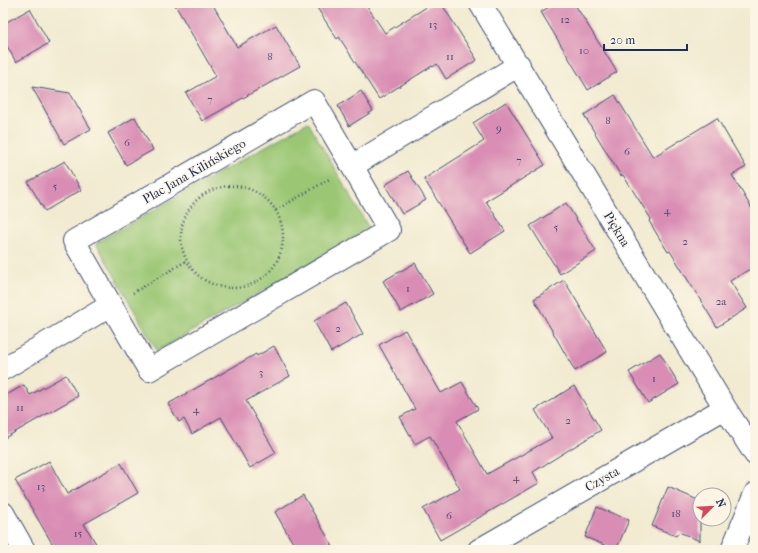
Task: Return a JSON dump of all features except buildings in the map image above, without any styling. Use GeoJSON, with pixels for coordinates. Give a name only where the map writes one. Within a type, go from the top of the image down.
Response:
{"type":"FeatureCollection","features":[{"type":"Feature","properties":{"kind":"street","name":"Piękna"},"geometry":{"type":"LineString","coordinates":[[480,3],[519,65],[725,408],[755,454]]}},
{"type":"Feature","properties":{"kind":"street"},"geometry":{"type":"LineString","coordinates":[[352,166],[519,65]]}},
{"type":"Feature","properties":{"kind":"street","name":"Plac Jana Kilińskiego"},"geometry":{"type":"LineString","coordinates":[[314,101],[389,230],[149,370],[112,305],[74,241],[314,101]]}},
{"type":"Feature","properties":{"kind":"street"},"geometry":{"type":"LineString","coordinates":[[3,369],[112,305]]}},
{"type":"Feature","properties":{"kind":"street","name":"Czysta"},"geometry":{"type":"LineString","coordinates":[[479,550],[725,408]]}},
{"type":"Feature","properties":{"kind":"street"},"geometry":{"type":"LineString","coordinates":[[732,550],[755,494]]}},
{"type":"Feature","properties":{"kind":"street"},"geometry":{"type":"LineString","coordinates":[[3,513],[24,550]]}},
{"type":"Feature","properties":{"kind":"path"},"geometry":{"type":"LineString","coordinates":[[276,210],[352,166]]}},
{"type":"Feature","properties":{"kind":"path"},"geometry":{"type":"LineString","coordinates":[[232,185],[238,186],[249,188],[265,197],[276,210],[282,225],[283,242],[279,258],[270,271],[257,281],[242,287],[226,288],[215,285],[197,274],[186,261],[181,244],[181,227],[187,210],[199,196],[214,188],[232,185]]}},
{"type":"Feature","properties":{"kind":"path"},"geometry":{"type":"LineString","coordinates":[[112,305],[186,261]]}},
{"type":"Feature","properties":{"kind":"green space"},"geometry":{"type":"Polygon","coordinates":[[[308,122],[370,230],[157,351],[96,243],[308,122]]]}}]}
